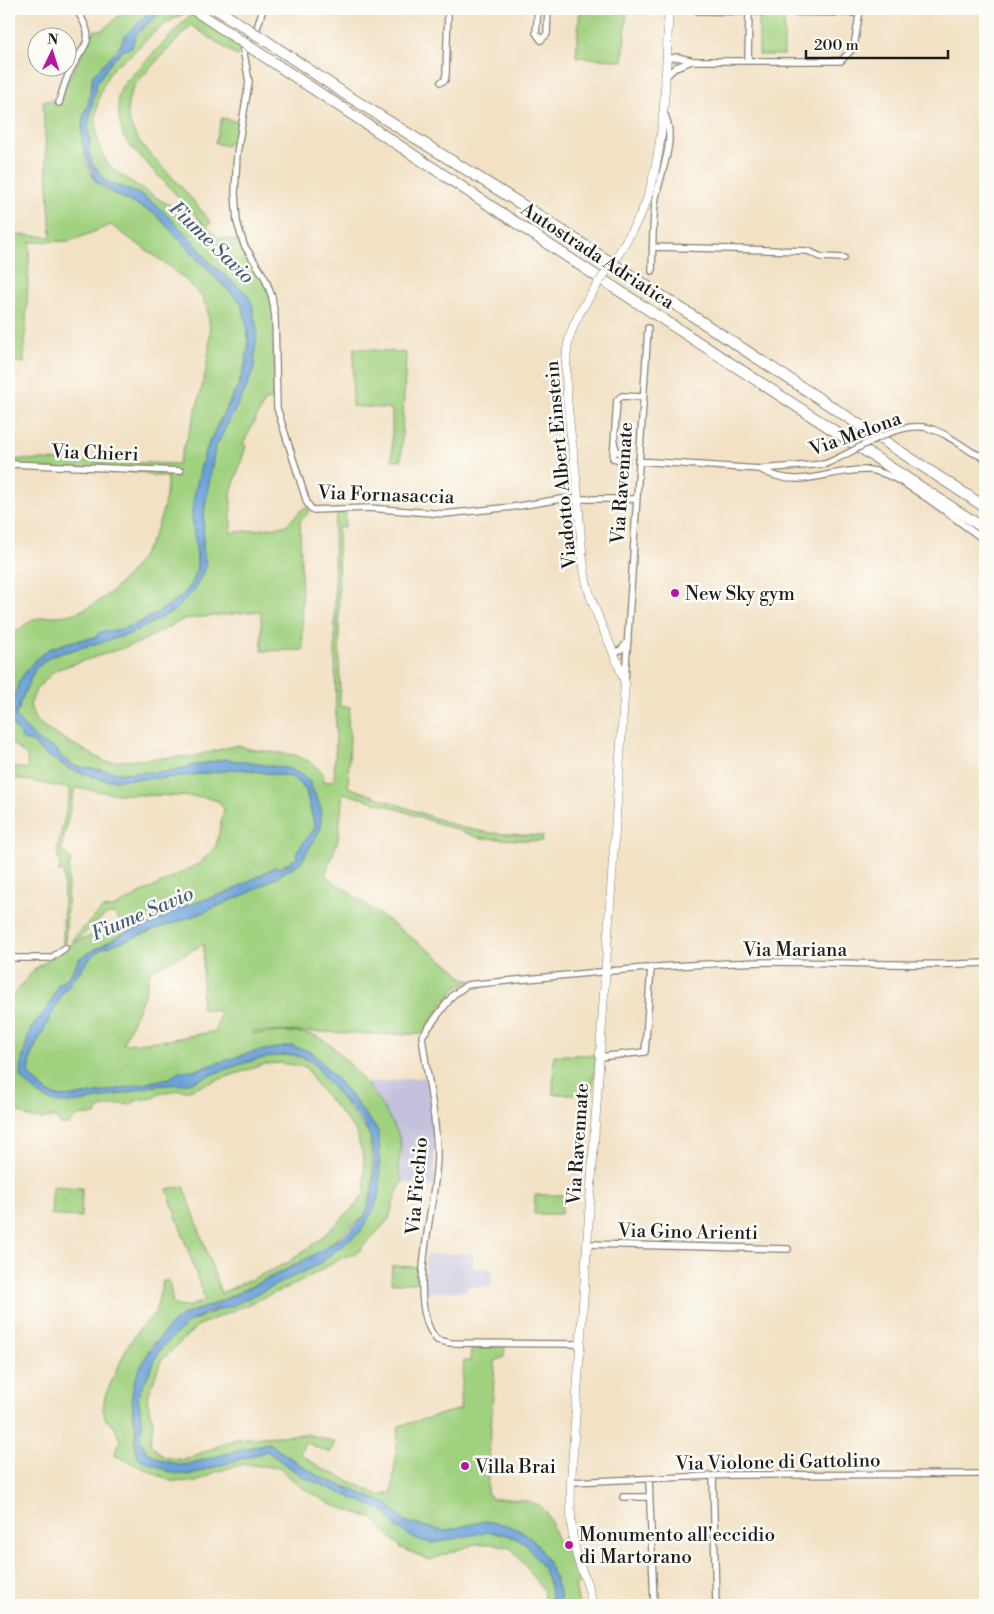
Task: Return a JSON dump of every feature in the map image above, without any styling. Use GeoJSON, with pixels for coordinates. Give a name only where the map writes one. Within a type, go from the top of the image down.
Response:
{"type":"FeatureCollection","features":[{"type":"Feature","properties":{"kind":"highway","name":"Autostrada Adriatica"},"geometry":{"type":"LineString","coordinates":[[193,9],[592,274],[985,529]]}},
{"type":"Feature","properties":{"kind":"highway","name":"Autostrada Adriatica"},"geometry":{"type":"LineString","coordinates":[[216,9],[340,90],[530,209],[985,507]]}},
{"type":"Feature","properties":{"kind":"main road"},"geometry":{"type":"LineString","coordinates":[[663,110],[669,9]]}},
{"type":"Feature","properties":{"kind":"main road","name":"Viadotto Albert Einstein"},"geometry":{"type":"LineString","coordinates":[[615,653],[599,620],[586,581],[580,537],[567,350],[574,325],[599,282],[619,253],[646,202],[656,163],[663,110]]}},
{"type":"Feature","properties":{"kind":"main road","name":"Via Ravennate"},"geometry":{"type":"LineString","coordinates":[[592,1605],[589,1587],[576,1555],[570,1525],[571,1482],[625,683],[615,653]]}},
{"type":"Feature","properties":{"kind":"street"},"geometry":{"type":"LineString","coordinates":[[59,103],[71,70],[86,48],[88,34],[76,9]]}},
{"type":"Feature","properties":{"kind":"street","name":"Via Fornasaccia"},"geometry":{"type":"LineString","coordinates":[[263,9],[257,28],[243,48],[250,82],[237,153],[235,193],[240,236],[248,254],[265,278],[272,297],[275,317],[277,408],[307,503],[312,510],[339,511],[369,508],[444,514],[578,498],[636,499]]}},
{"type":"Feature","properties":{"kind":"street"},"geometry":{"type":"LineString","coordinates":[[441,82],[445,80],[446,74],[448,9]]}},
{"type":"Feature","properties":{"kind":"street"},"geometry":{"type":"LineString","coordinates":[[538,9],[536,33],[541,40],[546,34],[548,9]]}},
{"type":"Feature","properties":{"kind":"street"},"geometry":{"type":"LineString","coordinates":[[748,60],[749,10]]}},
{"type":"Feature","properties":{"kind":"street"},"geometry":{"type":"LineString","coordinates":[[666,59],[677,57],[694,61],[841,61],[854,47],[860,11],[749,10],[698,12]]}},
{"type":"Feature","properties":{"kind":"street"},"geometry":{"type":"LineString","coordinates":[[666,44],[677,57]]}},
{"type":"Feature","properties":{"kind":"street"},"geometry":{"type":"LineString","coordinates":[[666,59],[676,67]]}},
{"type":"Feature","properties":{"kind":"street"},"geometry":{"type":"LineString","coordinates":[[664,78],[676,67],[694,61]]}},
{"type":"Feature","properties":{"kind":"street"},"geometry":{"type":"LineString","coordinates":[[652,271],[656,198],[666,167],[669,121],[663,110]]}},
{"type":"Feature","properties":{"kind":"street"},"geometry":{"type":"LineString","coordinates":[[653,246],[808,251],[821,257],[844,258]]}},
{"type":"Feature","properties":{"kind":"street","name":"Via Ravennate"},"geometry":{"type":"LineString","coordinates":[[625,683],[648,328]]}},
{"type":"Feature","properties":{"kind":"street"},"geometry":{"type":"LineString","coordinates":[[614,443],[617,400],[622,396],[643,397]]}},
{"type":"Feature","properties":{"kind":"street","name":"Via Melona"},"geometry":{"type":"LineString","coordinates":[[638,461],[760,469],[825,464],[896,430],[914,427],[927,428],[942,434],[985,458]]}},
{"type":"Feature","properties":{"kind":"street","name":"Via Chieri"},"geometry":{"type":"LineString","coordinates":[[9,464],[180,471]]}},
{"type":"Feature","properties":{"kind":"street"},"geometry":{"type":"LineString","coordinates":[[760,469],[772,476],[811,480],[846,472],[869,470],[886,474],[905,484],[985,540]]}},
{"type":"Feature","properties":{"kind":"street"},"geometry":{"type":"LineString","coordinates":[[615,653],[622,649],[628,640]]}},
{"type":"Feature","properties":{"kind":"street"},"geometry":{"type":"LineString","coordinates":[[9,958],[51,958],[65,948]]}},
{"type":"Feature","properties":{"kind":"street","name":"Via Mariana"},"geometry":{"type":"LineString","coordinates":[[605,971],[651,967],[774,962],[943,965],[985,963]]}},
{"type":"Feature","properties":{"kind":"street"},"geometry":{"type":"LineString","coordinates":[[599,1057],[645,1052],[651,967]]}},
{"type":"Feature","properties":{"kind":"street","name":"Via Ficchio"},"geometry":{"type":"LineString","coordinates":[[580,1344],[451,1343],[442,1342],[434,1336],[423,1306],[421,1291],[437,1157],[434,1104],[422,1036],[453,996],[467,985],[605,971]]}},
{"type":"Feature","properties":{"kind":"street","name":"Via Gino Arienti"},"geometry":{"type":"LineString","coordinates":[[587,1244],[788,1249]]}},
{"type":"Feature","properties":{"kind":"street","name":"Via Violone di Gattolino"},"geometry":{"type":"LineString","coordinates":[[571,1482],[712,1476],[985,1474]]}},
{"type":"Feature","properties":{"kind":"street"},"geometry":{"type":"LineString","coordinates":[[712,1476],[716,1605]]}},
{"type":"Feature","properties":{"kind":"street"},"geometry":{"type":"LineString","coordinates":[[649,1479],[654,1604]]}},
{"type":"Feature","properties":{"kind":"street"},"geometry":{"type":"LineString","coordinates":[[624,1497],[649,1497]]}},
{"type":"Feature","properties":{"kind":"shaded area"},"geometry":{"type":"Polygon","coordinates":[[[428,1077],[435,1127],[434,1186],[402,1182],[398,1168],[401,1156],[383,1105],[365,1083],[428,1077]]]}},
{"type":"Feature","properties":{"kind":"shaded area"},"geometry":{"type":"Polygon","coordinates":[[[473,1253],[473,1268],[491,1268],[492,1287],[467,1287],[466,1291],[423,1292],[426,1255],[473,1253]]]}},
{"type":"Feature","properties":{"kind":"green space"},"geometry":{"type":"Polygon","coordinates":[[[127,9],[152,9],[125,36],[119,48],[93,75],[88,106],[84,112],[82,122],[85,155],[92,175],[102,187],[139,204],[158,216],[241,303],[247,328],[248,351],[243,371],[207,448],[200,470],[192,515],[197,563],[193,581],[188,589],[167,607],[132,626],[105,631],[99,633],[97,637],[70,642],[49,649],[33,662],[10,720],[23,740],[33,742],[40,751],[71,770],[105,780],[166,778],[241,769],[292,777],[306,790],[315,828],[297,858],[280,868],[275,867],[231,891],[174,910],[165,918],[126,932],[80,958],[68,978],[58,984],[50,1004],[30,1030],[21,1077],[47,1099],[78,1101],[132,1092],[145,1087],[197,1081],[209,1074],[249,1061],[274,1056],[293,1055],[312,1061],[370,1135],[373,1181],[366,1215],[319,1253],[221,1301],[183,1315],[150,1347],[136,1381],[132,1413],[136,1427],[134,1442],[138,1457],[188,1475],[267,1451],[303,1477],[386,1512],[397,1528],[433,1543],[486,1532],[505,1534],[524,1542],[543,1568],[549,1582],[553,1605],[544,1605],[544,1591],[512,1549],[497,1544],[474,1544],[430,1560],[401,1548],[374,1519],[331,1504],[301,1487],[279,1468],[244,1464],[215,1472],[197,1482],[171,1481],[114,1455],[120,1441],[114,1425],[106,1420],[103,1410],[105,1396],[127,1347],[140,1328],[155,1313],[163,1281],[169,1280],[173,1304],[177,1306],[185,1307],[205,1300],[167,1189],[184,1186],[221,1293],[287,1263],[319,1240],[355,1206],[365,1193],[364,1158],[355,1130],[316,1084],[306,1067],[280,1063],[265,1064],[185,1091],[178,1090],[159,1094],[154,1098],[137,1100],[130,1105],[121,1104],[98,1109],[96,1115],[77,1116],[69,1125],[61,1125],[55,1117],[36,1119],[30,1117],[9,1105],[9,1000],[35,969],[73,943],[74,937],[102,909],[115,907],[200,863],[216,846],[224,809],[218,801],[204,797],[118,794],[75,788],[61,850],[72,860],[69,867],[65,945],[63,944],[64,871],[59,872],[60,864],[57,850],[71,789],[9,777],[9,766],[28,769],[27,756],[9,741],[9,638],[33,620],[73,614],[96,603],[129,574],[153,537],[161,517],[166,496],[167,476],[152,476],[144,472],[21,468],[21,466],[9,465],[9,459],[178,464],[204,378],[209,353],[210,330],[207,310],[199,294],[191,285],[170,267],[111,225],[70,241],[30,242],[24,363],[9,361],[9,234],[51,237],[43,101],[56,100],[70,78],[78,78],[78,62],[95,30],[102,30],[127,9]],[[114,914],[105,915],[75,942],[122,924],[114,914]]]}},
{"type":"Feature","properties":{"kind":"green space"},"geometry":{"type":"Polygon","coordinates":[[[164,9],[183,9],[188,12],[160,28],[134,52],[115,66],[108,76],[98,100],[96,114],[96,127],[101,152],[107,163],[123,177],[204,224],[123,136],[119,118],[118,97],[122,86],[191,14],[242,47],[237,56],[191,25],[136,83],[129,97],[128,111],[130,124],[144,147],[211,223],[206,225],[217,237],[238,241],[260,274],[270,295],[275,332],[273,400],[265,401],[243,444],[246,446],[231,493],[231,533],[285,526],[305,507],[309,509],[308,513],[300,521],[303,650],[262,651],[261,611],[184,619],[138,643],[55,670],[36,690],[30,705],[35,719],[49,731],[106,762],[194,756],[238,745],[249,749],[295,755],[310,762],[322,772],[325,782],[334,780],[336,738],[334,526],[338,512],[346,511],[345,527],[338,527],[340,707],[350,707],[348,723],[350,734],[348,787],[463,828],[491,833],[543,836],[542,841],[480,838],[382,804],[343,793],[338,840],[325,875],[456,970],[460,976],[472,981],[456,987],[421,1034],[294,1031],[251,1032],[253,1034],[303,1033],[318,1037],[340,1054],[367,1084],[390,1118],[401,1144],[398,1171],[402,1182],[396,1194],[389,1219],[358,1252],[342,1258],[298,1283],[197,1326],[161,1361],[147,1399],[153,1422],[150,1444],[164,1457],[184,1460],[235,1439],[307,1434],[335,1442],[330,1453],[305,1442],[300,1454],[323,1469],[381,1496],[392,1492],[399,1426],[460,1409],[464,1361],[470,1361],[471,1349],[505,1345],[504,1357],[495,1361],[487,1493],[492,1499],[522,1500],[537,1504],[543,1508],[547,1513],[560,1546],[570,1543],[583,1581],[575,1585],[579,1605],[561,1605],[560,1594],[537,1544],[485,1521],[444,1531],[405,1522],[389,1505],[316,1475],[268,1443],[184,1465],[163,1461],[146,1451],[139,1439],[142,1426],[138,1397],[161,1348],[189,1322],[261,1292],[319,1264],[373,1211],[379,1150],[361,1111],[347,1091],[312,1052],[292,1046],[252,1052],[196,1070],[179,1071],[170,1078],[80,1096],[52,1095],[29,1074],[31,1055],[62,994],[89,959],[101,949],[202,913],[266,884],[301,862],[321,828],[308,779],[225,759],[165,772],[120,773],[75,766],[61,757],[57,750],[38,741],[16,718],[16,711],[19,710],[19,705],[35,669],[51,656],[130,634],[174,611],[194,591],[206,566],[203,548],[204,513],[215,447],[254,369],[247,294],[209,262],[193,241],[161,209],[142,195],[105,181],[92,163],[88,150],[90,142],[88,126],[97,82],[113,60],[124,50],[132,47],[136,34],[164,9]],[[204,944],[150,971],[145,993],[123,1044],[168,1040],[216,1031],[220,1011],[201,1009],[204,944]]]}},
{"type":"Feature","properties":{"kind":"green space"},"geometry":{"type":"Polygon","coordinates":[[[580,9],[627,9],[623,61],[576,57],[580,9]]]}},
{"type":"Feature","properties":{"kind":"green space"},"geometry":{"type":"Polygon","coordinates":[[[759,14],[784,14],[784,55],[759,55],[759,14]]]}},
{"type":"Feature","properties":{"kind":"green space"},"geometry":{"type":"Polygon","coordinates":[[[222,118],[239,122],[236,145],[228,143],[227,146],[215,143],[222,118]]]}},
{"type":"Feature","properties":{"kind":"green space"},"geometry":{"type":"Polygon","coordinates":[[[354,348],[406,353],[401,460],[392,460],[392,409],[352,406],[354,348]]]}},
{"type":"Feature","properties":{"kind":"green space"},"geometry":{"type":"Polygon","coordinates":[[[554,1055],[596,1055],[592,1095],[553,1094],[554,1055]]]}},
{"type":"Feature","properties":{"kind":"green space"},"geometry":{"type":"Polygon","coordinates":[[[53,1186],[82,1188],[81,1217],[51,1215],[53,1186]]]}},
{"type":"Feature","properties":{"kind":"green space"},"geometry":{"type":"Polygon","coordinates":[[[535,1195],[564,1195],[561,1214],[534,1214],[535,1195]]]}},
{"type":"Feature","properties":{"kind":"green space"},"geometry":{"type":"Polygon","coordinates":[[[392,1266],[419,1267],[416,1283],[391,1283],[392,1266]]]}},
{"type":"Feature","properties":{"kind":"water"},"geometry":{"type":"Polygon","coordinates":[[[152,9],[164,9],[136,34],[132,47],[124,50],[113,60],[97,82],[88,126],[90,142],[88,150],[92,163],[106,181],[142,195],[161,209],[193,241],[209,262],[247,294],[252,304],[257,330],[254,369],[246,389],[215,448],[204,513],[203,548],[206,566],[194,591],[174,611],[130,634],[51,656],[35,669],[19,705],[19,710],[16,712],[16,718],[38,741],[57,750],[61,757],[75,766],[120,773],[165,772],[225,759],[291,769],[308,779],[321,808],[321,828],[301,862],[251,892],[202,913],[101,949],[89,959],[62,994],[31,1055],[29,1074],[41,1087],[52,1095],[80,1096],[170,1078],[179,1071],[196,1070],[252,1052],[292,1046],[312,1052],[347,1091],[379,1132],[380,1192],[373,1211],[361,1231],[319,1264],[232,1306],[206,1313],[189,1322],[161,1348],[138,1397],[142,1426],[140,1439],[146,1451],[163,1461],[184,1465],[268,1443],[316,1475],[389,1505],[405,1522],[444,1531],[485,1521],[504,1524],[525,1533],[537,1544],[551,1568],[560,1594],[561,1605],[553,1605],[549,1582],[543,1568],[524,1542],[505,1534],[486,1532],[433,1543],[417,1540],[397,1528],[386,1512],[303,1477],[267,1451],[188,1475],[172,1473],[138,1458],[132,1403],[134,1385],[147,1355],[167,1328],[179,1318],[255,1286],[323,1249],[358,1224],[366,1213],[372,1195],[374,1175],[370,1137],[363,1123],[328,1083],[313,1062],[302,1057],[289,1055],[273,1056],[239,1065],[192,1082],[151,1087],[74,1103],[55,1102],[45,1098],[32,1089],[21,1077],[22,1060],[30,1030],[50,1004],[58,984],[68,978],[80,958],[126,932],[165,918],[173,910],[231,891],[275,867],[280,868],[297,858],[296,852],[315,828],[306,790],[292,777],[241,769],[166,778],[105,780],[71,770],[40,751],[33,742],[23,740],[10,720],[19,681],[33,662],[49,649],[70,642],[97,637],[98,633],[105,631],[132,626],[167,607],[188,589],[193,581],[197,563],[192,515],[200,470],[216,428],[236,390],[248,350],[247,328],[241,303],[154,213],[122,198],[95,180],[82,144],[83,117],[88,106],[93,75],[119,48],[125,36],[152,9]]]}},
{"type":"Feature","properties":{"kind":"place","name":"New Sky gym"},"geometry":{"type":"Point","coordinates":[675,593]}},
{"type":"Feature","properties":{"kind":"place","name":"Villa Brai"},"geometry":{"type":"Point","coordinates":[465,1466]}},
{"type":"Feature","properties":{"kind":"place","name":"Monumento all'eccidio di Martorano"},"geometry":{"type":"Point","coordinates":[569,1545]}},
{"type":"Feature","properties":{"kind":"water label","name":"Fiume Savio"},"geometry":{"type":"Point","coordinates":[212,242]}},
{"type":"Feature","properties":{"kind":"water label","name":"Fiume Savio"},"geometry":{"type":"Point","coordinates":[142,913]}}]}
